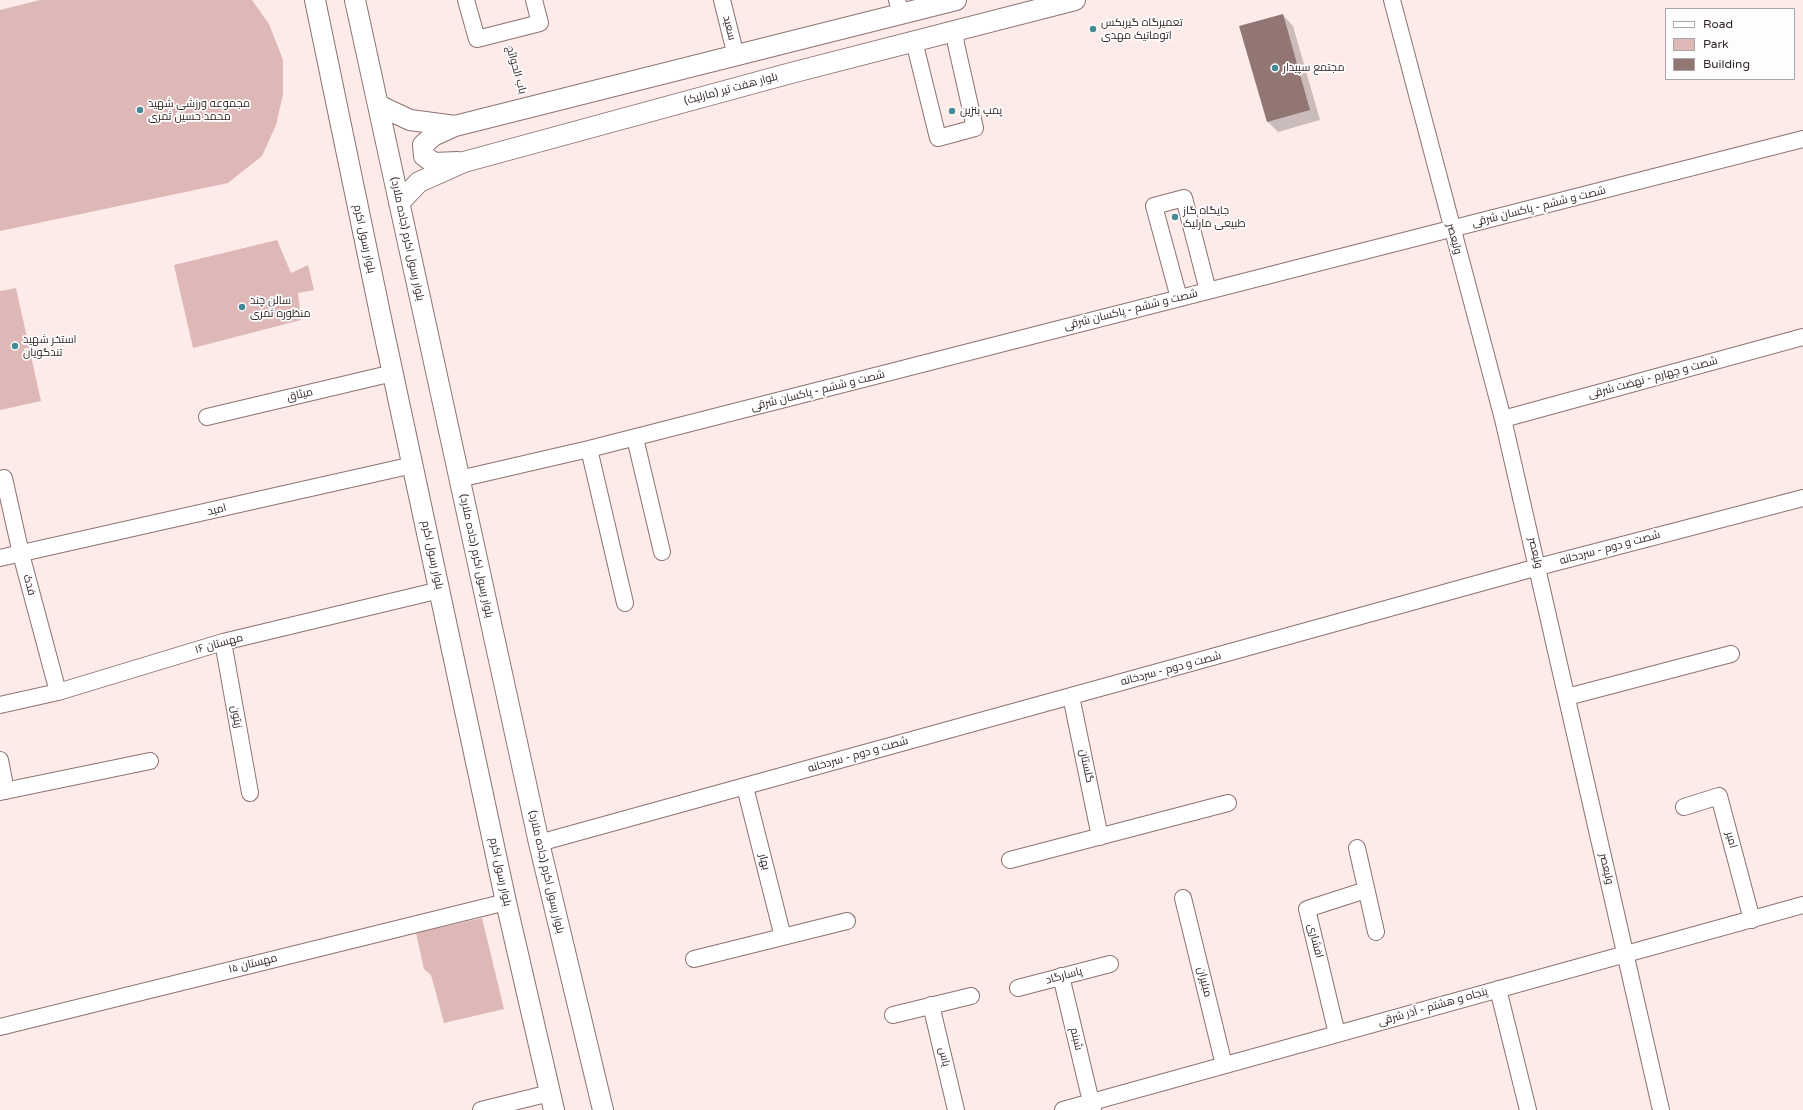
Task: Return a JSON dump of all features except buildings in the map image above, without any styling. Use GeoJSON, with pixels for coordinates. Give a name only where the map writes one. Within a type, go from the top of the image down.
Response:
{"type":"FeatureCollection","features":[{"type":"Feature","properties":{"kind":"main road","name":"بلوار رسول اکرم"},"geometry":{"type":"LineString","coordinates":[[315,0],[506,902],[552,1102]]}},
{"type":"Feature","properties":{"kind":"main road","name":"بلوار رسول اکرم (جاده ملارد)"},"geometry":{"type":"LineString","coordinates":[[355,0],[539,844],[603,1110]]}},
{"type":"Feature","properties":{"kind":"main road"},"geometry":{"type":"LineString","coordinates":[[464,162],[434,163],[424,156],[423,145],[433,136],[455,126],[736,56],[899,7],[956,0]]}},
{"type":"Feature","properties":{"kind":"main road","name":"بلوار هفت تیر (مارلیک)"},"geometry":{"type":"LineString","coordinates":[[399,203],[419,182],[464,162],[791,73],[1075,0]]}},
{"type":"Feature","properties":{"kind":"main road"},"geometry":{"type":"LineString","coordinates":[[378,105],[410,120],[455,126]]}},
{"type":"Feature","properties":{"kind":"street","name":"باب الحوائج"},"geometry":{"type":"LineString","coordinates":[[466,0],[477,39],[540,23],[534,0]]}},
{"type":"Feature","properties":{"kind":"street","name":"سعید"},"geometry":{"type":"LineString","coordinates":[[722,0],[736,56]]}},
{"type":"Feature","properties":{"kind":"street","name":"ولیعصر"},"geometry":{"type":"LineString","coordinates":[[1392,0],[1451,230],[1503,419],[1538,567],[1660,1110]]}},
{"type":"Feature","properties":{"kind":"street"},"geometry":{"type":"LineString","coordinates":[[914,41],[938,138],[975,128],[956,44],[955,31]]}},
{"type":"Feature","properties":{"kind":"street","name":"شصت و ششم - پاکسان شرقی"},"geometry":{"type":"LineString","coordinates":[[459,479],[634,438],[1803,139]]}},
{"type":"Feature","properties":{"kind":"street"},"geometry":{"type":"LineString","coordinates":[[1178,298],[1154,206],[1184,198],[1208,291]]}},
{"type":"Feature","properties":{"kind":"street","name":"شصت و چهارم - نهضت شرقی"},"geometry":{"type":"LineString","coordinates":[[1503,419],[1803,337]]}},
{"type":"Feature","properties":{"kind":"street","name":"میثاق"},"geometry":{"type":"LineString","coordinates":[[207,418],[393,373]]}},
{"type":"Feature","properties":{"kind":"street"},"geometry":{"type":"LineString","coordinates":[[634,438],[662,552]]}},
{"type":"Feature","properties":{"kind":"street"},"geometry":{"type":"LineString","coordinates":[[589,449],[625,603]]}},
{"type":"Feature","properties":{"kind":"street","name":"امید"},"geometry":{"type":"LineString","coordinates":[[0,558],[413,465]]}},
{"type":"Feature","properties":{"kind":"street","name":"فدک"},"geometry":{"type":"LineString","coordinates":[[4,478],[20,554],[58,692]]}},
{"type":"Feature","properties":{"kind":"street","name":"شصت و دوم - سردخانه"},"geometry":{"type":"LineString","coordinates":[[539,844],[1538,567],[1803,498]]}},
{"type":"Feature","properties":{"kind":"street","name":"مهستان ۱۶"},"geometry":{"type":"LineString","coordinates":[[0,705],[58,692],[223,642],[440,590]]}},
{"type":"Feature","properties":{"kind":"street","name":"زیتون"},"geometry":{"type":"LineString","coordinates":[[223,642],[250,793]]}},
{"type":"Feature","properties":{"kind":"street"},"geometry":{"type":"LineString","coordinates":[[1567,697],[1731,654]]}},
{"type":"Feature","properties":{"kind":"street","name":"گلستان"},"geometry":{"type":"LineString","coordinates":[[1071,696],[1100,837]]}},
{"type":"Feature","properties":{"kind":"street"},"geometry":{"type":"LineString","coordinates":[[0,760],[3,791],[150,761]]}},
{"type":"Feature","properties":{"kind":"street","name":"بهار"},"geometry":{"type":"LineString","coordinates":[[745,787],[783,937]]}},
{"type":"Feature","properties":{"kind":"street","name":"امیر"},"geometry":{"type":"LineString","coordinates":[[1684,807],[1720,796],[1752,920]]}},
{"type":"Feature","properties":{"kind":"street"},"geometry":{"type":"LineString","coordinates":[[1010,860],[1228,803]]}},
{"type":"Feature","properties":{"kind":"street"},"geometry":{"type":"LineString","coordinates":[[1357,848],[1376,932]]}},
{"type":"Feature","properties":{"kind":"street","name":"افشاری"},"geometry":{"type":"LineString","coordinates":[[1337,1034],[1307,909],[1366,890]]}},
{"type":"Feature","properties":{"kind":"street","name":"مبلیران"},"geometry":{"type":"LineString","coordinates":[[1183,898],[1224,1065]]}},
{"type":"Feature","properties":{"kind":"street","name":"مهستان ۱۵"},"geometry":{"type":"LineString","coordinates":[[0,1027],[506,902]]}},
{"type":"Feature","properties":{"kind":"street","name":"پنجاه و هشتم - آذر شرقی"},"geometry":{"type":"LineString","coordinates":[[1063,1110],[1092,1106],[1224,1065],[1803,905]]}},
{"type":"Feature","properties":{"kind":"street"},"geometry":{"type":"LineString","coordinates":[[694,959],[847,921]]}},
{"type":"Feature","properties":{"kind":"street","name":"پاسارگاد"},"geometry":{"type":"LineString","coordinates":[[1018,988],[1110,964]]}},
{"type":"Feature","properties":{"kind":"street","name":"شبنم"},"geometry":{"type":"LineString","coordinates":[[1062,976],[1092,1106]]}},
{"type":"Feature","properties":{"kind":"street"},"geometry":{"type":"LineString","coordinates":[[1498,989],[1528,1110]]}},
{"type":"Feature","properties":{"kind":"street"},"geometry":{"type":"LineString","coordinates":[[893,1015],[971,996]]}},
{"type":"Feature","properties":{"kind":"street","name":"یاس"},"geometry":{"type":"LineString","coordinates":[[932,1005],[956,1110]]}},
{"type":"Feature","properties":{"kind":"street"},"geometry":{"type":"LineString","coordinates":[[481,1110],[552,1102]]}},
{"type":"Feature","properties":{"kind":"path","name":"باب الحوائج"},"geometry":{"type":"LineString","coordinates":[[505,32],[527,108]]}},
{"type":"Feature","properties":{"kind":"green space","name":"مجموعه ورزشی شهید محمد حسین ثمری"},"geometry":{"type":"Polygon","coordinates":[[[40,0],[252,0],[269,24],[283,60],[283,94],[276,125],[262,156],[228,183],[0,231],[0,10],[40,0]]]}},
{"type":"Feature","properties":{"kind":"green space","name":"سالن چند منظوره ثمری"},"geometry":{"type":"Polygon","coordinates":[[[277,240],[291,273],[308,265],[314,290],[298,293],[301,320],[193,348],[174,265],[277,240]]]}},
{"type":"Feature","properties":{"kind":"green space","name":"استخر شهید تندگویان"},"geometry":{"type":"Polygon","coordinates":[[[16,288],[41,401],[0,410],[0,291],[16,288]]]}},
{"type":"Feature","properties":{"kind":"green space"},"geometry":{"type":"Polygon","coordinates":[[[482,918],[504,1009],[444,1023],[431,975],[424,969],[416,933],[482,918]]]}},
{"type":"Feature","properties":{"kind":"place","name":"تعمیرگاه گیربکس اتوماتیک مهدی"},"geometry":{"type":"Point","coordinates":[1093,29]}},
{"type":"Feature","properties":{"kind":"place","name":"مجتمع سپیدار"},"geometry":{"type":"Point","coordinates":[1275,68]}},
{"type":"Feature","properties":{"kind":"place","name":"مجموعه ورزشی شهید محمد حسین ثمری"},"geometry":{"type":"Point","coordinates":[140,110]}},
{"type":"Feature","properties":{"kind":"place","name":"پمپ بنزین"},"geometry":{"type":"Point","coordinates":[952,111]}},
{"type":"Feature","properties":{"kind":"place","name":"جایگاه گاز طبیعی مارلیک"},"geometry":{"type":"Point","coordinates":[1175,217]}},
{"type":"Feature","properties":{"kind":"place","name":"سالن چند منظوره ثمری"},"geometry":{"type":"Point","coordinates":[242,307]}},
{"type":"Feature","properties":{"kind":"place","name":"استخر شهید تندگویان"},"geometry":{"type":"Point","coordinates":[15,346]}}]}
